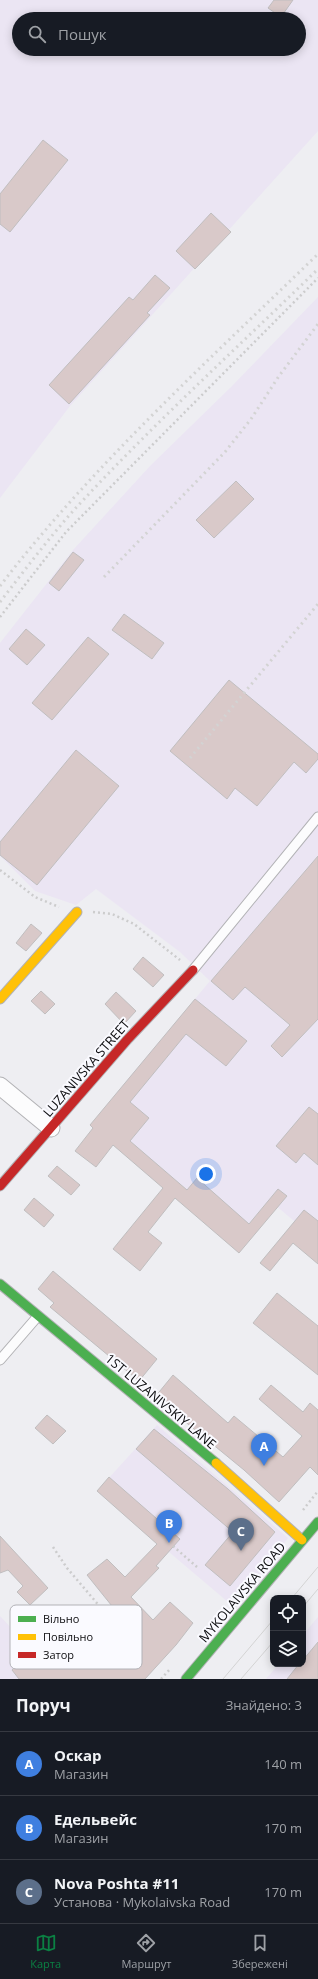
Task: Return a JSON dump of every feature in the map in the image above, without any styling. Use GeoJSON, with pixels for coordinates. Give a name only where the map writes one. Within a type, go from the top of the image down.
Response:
{"type":"FeatureCollection","features":[{"type":"Feature","properties":{"kind":"street"},"geometry":{"type":"LineString","coordinates":[[0,999],[77,912]]}},
{"type":"Feature","properties":{"kind":"street","name":"LUZANIVSKA STREET"},"geometry":{"type":"LineString","coordinates":[[0,1186],[127,1040],[193,970]]}},
{"type":"Feature","properties":{"kind":"street"},"geometry":{"type":"LineString","coordinates":[[0,1086],[51,1128]]}},
{"type":"Feature","properties":{"kind":"street","name":"1ST LUZANIVSKIY LANE"},"geometry":{"type":"LineString","coordinates":[[0,1284],[236,1480],[302,1540]]}},
{"type":"Feature","properties":{"kind":"street","name":"MYKOLAIVSKA ROAD"},"geometry":{"type":"LineString","coordinates":[[186,1679],[318,1522]]}},
{"type":"Feature","properties":{"kind":"lane"},"geometry":{"type":"LineString","coordinates":[[193,970],[318,817]]}},
{"type":"Feature","properties":{"kind":"lane"},"geometry":{"type":"LineString","coordinates":[[0,1360],[38,1316]]}},
{"type":"Feature","properties":{"kind":"path"},"geometry":{"type":"LineString","coordinates":[[0,617],[66,532],[318,278]]}},
{"type":"Feature","properties":{"kind":"path"},"geometry":{"type":"LineString","coordinates":[[0,870],[35,897],[77,912],[112,914],[134,924],[193,970]]}},
{"type":"Feature","properties":{"kind":"path"},"geometry":{"type":"LineString","coordinates":[[53,1546],[67,1568],[99,1605]]}},
{"type":"Feature","properties":{"kind":"path"},"geometry":{"type":"LineString","coordinates":[[173,1546],[197,1568]]}},
{"type":"Feature","properties":{"kind":"shaded area"},"geometry":{"type":"Polygon","coordinates":[[[0,0],[318,0],[318,131],[70,406],[0,498],[0,0]]]}},
{"type":"Feature","properties":{"kind":"shaded area"},"geometry":{"type":"Polygon","coordinates":[[[318,297],[318,1241],[269,1200],[239,1235],[99,1114],[210,981],[180,952],[96,889],[76,905],[35,891],[0,856],[0,643],[73,550],[150,466],[231,387],[318,297]]]}},
{"type":"Feature","properties":{"kind":"shaded area"},"geometry":{"type":"Polygon","coordinates":[[[157,1425],[288,1538],[235,1608],[97,1491],[157,1425]]]}},
{"type":"Feature","properties":{"kind":"shaded area"},"geometry":{"type":"Polygon","coordinates":[[[0,1616],[10,1627],[10,1669],[48,1669],[57,1679],[0,1679],[0,1616]]]}},
{"type":"Feature","properties":{"kind":"shaded area"},"geometry":{"type":"Polygon","coordinates":[[[318,1617],[318,1679],[266,1679],[276,1667],[306,1667],[306,1631],[318,1617]]]}},
{"type":"Feature","properties":{"kind":"building"},"geometry":{"type":"Polygon","coordinates":[[[274,0],[293,0],[285,12],[274,12],[268,8],[274,0]]]}},
{"type":"Feature","properties":{"kind":"building"},"geometry":{"type":"Polygon","coordinates":[[[43,140],[68,160],[10,232],[0,224],[0,194],[43,140]]]}},
{"type":"Feature","properties":{"kind":"building"},"geometry":{"type":"Polygon","coordinates":[[[211,213],[231,232],[195,269],[176,251],[211,213]]]}},
{"type":"Feature","properties":{"kind":"building"},"geometry":{"type":"Polygon","coordinates":[[[155,275],[170,288],[147,313],[150,315],[69,404],[49,385],[129,297],[133,300],[155,275]]]}},
{"type":"Feature","properties":{"kind":"building"},"geometry":{"type":"Polygon","coordinates":[[[236,481],[254,499],[214,538],[196,520],[236,481]]]}},
{"type":"Feature","properties":{"kind":"building"},"geometry":{"type":"Polygon","coordinates":[[[73,552],[84,560],[59,591],[49,583],[73,552]]]}},
{"type":"Feature","properties":{"kind":"building"},"geometry":{"type":"Polygon","coordinates":[[[124,614],[164,643],[152,659],[112,630],[124,614]]]}},
{"type":"Feature","properties":{"kind":"building"},"geometry":{"type":"Polygon","coordinates":[[[26,629],[45,645],[27,665],[9,649],[26,629]]]}},
{"type":"Feature","properties":{"kind":"building"},"geometry":{"type":"Polygon","coordinates":[[[88,637],[109,654],[52,720],[32,703],[88,637]]]}},
{"type":"Feature","properties":{"kind":"building"},"geometry":{"type":"Polygon","coordinates":[[[229,680],[318,754],[318,759],[306,773],[294,762],[257,806],[235,788],[227,799],[170,751],[229,680]]]}},
{"type":"Feature","properties":{"kind":"building"},"geometry":{"type":"Polygon","coordinates":[[[76,750],[119,786],[37,885],[0,855],[0,842],[76,750]]]}},
{"type":"Feature","properties":{"kind":"building"},"geometry":{"type":"Polygon","coordinates":[[[318,856],[318,1019],[282,1057],[271,1046],[290,1025],[245,987],[233,1000],[211,981],[318,856]]]}},
{"type":"Feature","properties":{"kind":"building"},"geometry":{"type":"Polygon","coordinates":[[[31,924],[42,933],[26,951],[16,943],[31,924]]]}},
{"type":"Feature","properties":{"kind":"building"},"geometry":{"type":"Polygon","coordinates":[[[143,957],[164,975],[153,987],[133,969],[143,957]]]}},
{"type":"Feature","properties":{"kind":"building"},"geometry":{"type":"Polygon","coordinates":[[[41,991],[55,1004],[45,1014],[31,1001],[41,991]]]}},
{"type":"Feature","properties":{"kind":"building"},"geometry":{"type":"Polygon","coordinates":[[[116,992],[136,1011],[124,1024],[105,1004],[116,992]]]}},
{"type":"Feature","properties":{"kind":"building"},"geometry":{"type":"Polygon","coordinates":[[[195,999],[247,1041],[226,1066],[186,1034],[130,1102],[149,1118],[130,1141],[187,1190],[197,1178],[249,1224],[278,1189],[287,1196],[239,1253],[175,1198],[148,1232],[162,1243],[140,1271],[113,1249],[163,1188],[113,1145],[96,1167],[75,1151],[93,1128],[90,1125],[195,999]]]}},
{"type":"Feature","properties":{"kind":"building"},"geometry":{"type":"Polygon","coordinates":[[[309,1107],[318,1114],[318,1165],[304,1153],[296,1163],[276,1146],[309,1107]]]}},
{"type":"Feature","properties":{"kind":"building"},"geometry":{"type":"Polygon","coordinates":[[[57,1166],[80,1185],[71,1195],[48,1176],[57,1166]]]}},
{"type":"Feature","properties":{"kind":"building"},"geometry":{"type":"Polygon","coordinates":[[[34,1198],[54,1215],[44,1227],[24,1210],[34,1198]]]}},
{"type":"Feature","properties":{"kind":"building"},"geometry":{"type":"Polygon","coordinates":[[[304,1210],[318,1221],[318,1264],[293,1243],[270,1271],[260,1263],[304,1210]]]}},
{"type":"Feature","properties":{"kind":"building"},"geometry":{"type":"Polygon","coordinates":[[[53,1271],[157,1359],[139,1381],[50,1307],[54,1303],[38,1289],[53,1271]]]}},
{"type":"Feature","properties":{"kind":"building"},"geometry":{"type":"Polygon","coordinates":[[[277,1293],[318,1326],[318,1375],[253,1323],[277,1293]]]}},
{"type":"Feature","properties":{"kind":"building"},"geometry":{"type":"Polygon","coordinates":[[[173,1375],[228,1423],[234,1416],[283,1457],[302,1436],[259,1399],[271,1385],[303,1412],[310,1403],[318,1410],[318,1475],[310,1467],[279,1502],[244,1470],[155,1397],[173,1375]]]}},
{"type":"Feature","properties":{"kind":"building"},"geometry":{"type":"Polygon","coordinates":[[[47,1415],[66,1431],[53,1444],[35,1428],[47,1415]]]}},
{"type":"Feature","properties":{"kind":"building"},"geometry":{"type":"Polygon","coordinates":[[[154,1429],[228,1489],[275,1532],[230,1586],[205,1565],[233,1532],[136,1449],[154,1429]]]}},
{"type":"Feature","properties":{"kind":"building"},"geometry":{"type":"Polygon","coordinates":[[[109,1477],[180,1539],[156,1566],[159,1568],[131,1597],[139,1605],[111,1605],[87,1575],[107,1559],[125,1577],[157,1544],[97,1491],[109,1477]]]}},
{"type":"Feature","properties":{"kind":"building"},"geometry":{"type":"Polygon","coordinates":[[[0,1536],[48,1588],[30,1605],[17,1592],[23,1586],[8,1570],[0,1573],[0,1536]]]}},
{"type":"Feature","properties":{"kind":"building"},"geometry":{"type":"Polygon","coordinates":[[[170,1602],[193,1623],[176,1645],[145,1679],[19,1679],[12,1670],[142,1669],[142,1608],[153,1620],[170,1602]]]}},
{"type":"Feature","properties":{"kind":"building"},"geometry":{"type":"Polygon","coordinates":[[[318,1642],[318,1679],[287,1679],[297,1667],[306,1667],[306,1656],[318,1642]]]}},
{"type":"Feature","properties":{"kind":"tram line"},"geometry":{"type":"LineString","coordinates":[[295,1595],[318,1567]]}},
{"type":"Feature","properties":{"kind":"tram line"},"geometry":{"type":"LineString","coordinates":[[306,1603],[318,1589]]}},
{"type":"Feature","properties":{"kind":"tram line"},"geometry":{"type":"LineString","coordinates":[[223,1679],[270,1624]]}},
{"type":"Feature","properties":{"kind":"tram line"},"geometry":{"type":"LineString","coordinates":[[241,1679],[270,1645]]}},
{"type":"Feature","properties":{"kind":"railway"},"geometry":{"type":"LineString","coordinates":[[0,586],[73,498],[112,456],[318,254]]}},
{"type":"Feature","properties":{"kind":"railway"},"geometry":{"type":"LineString","coordinates":[[0,602],[55,532],[103,479],[163,418],[318,269]]}},
{"type":"Feature","properties":{"kind":"railway"},"geometry":{"type":"LineString","coordinates":[[104,577],[225,452],[251,419],[279,376],[318,324]]}},
{"type":"Feature","properties":{"kind":"railway"},"geometry":{"type":"LineString","coordinates":[[190,758],[318,604]]}},
{"type":"Feature","properties":{"kind":"traffic: fast"},"geometry":{"type":"LineString","coordinates":[[0,1284],[216,1463]]}},
{"type":"Feature","properties":{"kind":"traffic: fast"},"geometry":{"type":"LineString","coordinates":[[186,1679],[318,1522]]}},
{"type":"Feature","properties":{"kind":"traffic: slow"},"geometry":{"type":"LineString","coordinates":[[0,999],[77,912]]}},
{"type":"Feature","properties":{"kind":"traffic: slow"},"geometry":{"type":"LineString","coordinates":[[216,1463],[302,1540]]}},
{"type":"Feature","properties":{"kind":"traffic: jam"},"geometry":{"type":"LineString","coordinates":[[0,1186],[127,1040],[193,970]]}},
{"type":"Feature","properties":{"kind":"place","name":"Оскар"},"geometry":{"type":"Point","coordinates":[264,1466]}},
{"type":"Feature","properties":{"kind":"place","name":"Едельвейс"},"geometry":{"type":"Point","coordinates":[169,1543]}},
{"type":"Feature","properties":{"kind":"place","name":"Nova Poshta #11"},"geometry":{"type":"Point","coordinates":[241,1551]}}]}
